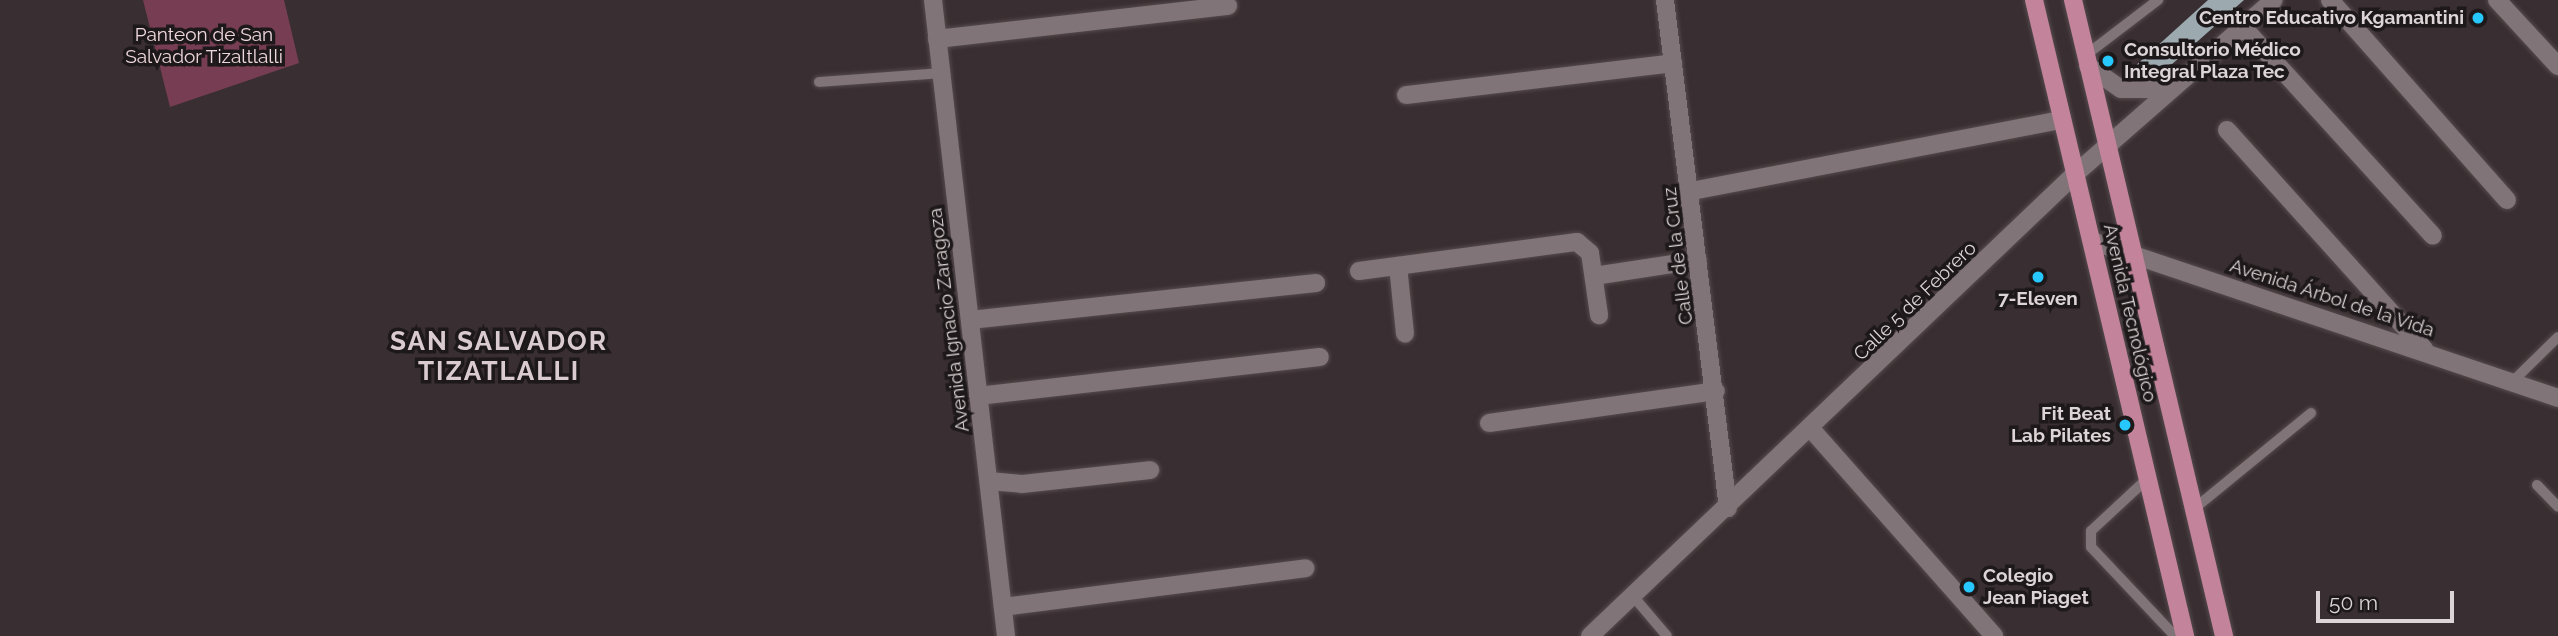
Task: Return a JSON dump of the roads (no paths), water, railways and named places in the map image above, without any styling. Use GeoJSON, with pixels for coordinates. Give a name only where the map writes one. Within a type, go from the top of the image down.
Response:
{"type":"FeatureCollection","features":[{"type":"Feature","properties":{"kind":"main road","name":"Avenida Tecnológico"},"geometry":{"type":"LineString","coordinates":[[2034,0],[2185,636]]}},
{"type":"Feature","properties":{"kind":"main road","name":"Avenida Tecnológico"},"geometry":{"type":"LineString","coordinates":[[2073,0],[2224,636]]}},
{"type":"Feature","properties":{"kind":"street","name":"Avenida Ignacio Zaragoza"},"geometry":{"type":"LineString","coordinates":[[933,0],[1006,636]]}},
{"type":"Feature","properties":{"kind":"street","name":"Calle de la Cruz"},"geometry":{"type":"LineString","coordinates":[[1665,0],[1692,191],[1728,508]]}},
{"type":"Feature","properties":{"kind":"street","name":"Calle 5 de Febrero"},"geometry":{"type":"LineString","coordinates":[[1590,636],[1812,430],[2075,174],[2274,0]]}},
{"type":"Feature","properties":{"kind":"street"},"geometry":{"type":"LineString","coordinates":[[2330,0],[2507,200]]}},
{"type":"Feature","properties":{"kind":"street"},"geometry":{"type":"LineString","coordinates":[[2497,0],[2558,66]]}},
{"type":"Feature","properties":{"kind":"street"},"geometry":{"type":"LineString","coordinates":[[937,39],[1228,6]]}},
{"type":"Feature","properties":{"kind":"street"},"geometry":{"type":"LineString","coordinates":[[2243,27],[2434,236]]}},
{"type":"Feature","properties":{"kind":"street"},"geometry":{"type":"LineString","coordinates":[[2087,61],[2134,92],[2172,89]]}},
{"type":"Feature","properties":{"kind":"street"},"geometry":{"type":"LineString","coordinates":[[1406,94],[1673,63]]}},
{"type":"Feature","properties":{"kind":"street"},"geometry":{"type":"LineString","coordinates":[[1692,191],[2062,120]]}},
{"type":"Feature","properties":{"kind":"street"},"geometry":{"type":"LineString","coordinates":[[2227,131],[2424,349]]}},
{"type":"Feature","properties":{"kind":"street","name":"Avenida Árbol de la Vida"},"geometry":{"type":"LineString","coordinates":[[2092,241],[2424,349],[2558,398]]}},
{"type":"Feature","properties":{"kind":"street"},"geometry":{"type":"LineString","coordinates":[[1359,271],[1577,242],[1588,248],[1599,315]]}},
{"type":"Feature","properties":{"kind":"street"},"geometry":{"type":"LineString","coordinates":[[1594,276],[1698,260]]}},
{"type":"Feature","properties":{"kind":"street"},"geometry":{"type":"LineString","coordinates":[[1398,265],[1405,334]]}},
{"type":"Feature","properties":{"kind":"street"},"geometry":{"type":"LineString","coordinates":[[970,320],[1316,283]]}},
{"type":"Feature","properties":{"kind":"street"},"geometry":{"type":"LineString","coordinates":[[978,396],[1320,357]]}},
{"type":"Feature","properties":{"kind":"street"},"geometry":{"type":"LineString","coordinates":[[1489,423],[1716,391]]}},
{"type":"Feature","properties":{"kind":"street"},"geometry":{"type":"LineString","coordinates":[[1812,430],[1994,636]]}},
{"type":"Feature","properties":{"kind":"street"},"geometry":{"type":"LineString","coordinates":[[989,481],[1044,483],[1150,470]]}},
{"type":"Feature","properties":{"kind":"street"},"geometry":{"type":"LineString","coordinates":[[1003,607],[1306,568]]}},
{"type":"Feature","properties":{"kind":"lane"},"geometry":{"type":"LineString","coordinates":[[2087,61],[2158,0]]}},
{"type":"Feature","properties":{"kind":"lane"},"geometry":{"type":"LineString","coordinates":[[819,82],[941,73]]}},
{"type":"Feature","properties":{"kind":"lane"},"geometry":{"type":"LineString","coordinates":[[2512,382],[2558,337]]}},
{"type":"Feature","properties":{"kind":"lane"},"geometry":{"type":"LineString","coordinates":[[2195,508],[2311,413]]}},
{"type":"Feature","properties":{"kind":"lane"},"geometry":{"type":"LineString","coordinates":[[2147,478],[2091,531],[2091,547],[2175,636]]}},
{"type":"Feature","properties":{"kind":"lane"},"geometry":{"type":"LineString","coordinates":[[2537,485],[2558,508]]}},
{"type":"Feature","properties":{"kind":"lane"},"geometry":{"type":"LineString","coordinates":[[1633,596],[1667,636]]}},
{"type":"Feature","properties":{"kind":"place","name":"Centro Educativo Kgamantini"},"geometry":{"type":"Point","coordinates":[2478,18]}},
{"type":"Feature","properties":{"kind":"place","name":"Consultorio Médico Integral Plaza Tec"},"geometry":{"type":"Point","coordinates":[2108,61]}},
{"type":"Feature","properties":{"kind":"place","name":"7-Eleven"},"geometry":{"type":"Point","coordinates":[2038,277]}},
{"type":"Feature","properties":{"kind":"place","name":"Fit Beat Lab Pilates"},"geometry":{"type":"Point","coordinates":[2125,425]}},
{"type":"Feature","properties":{"kind":"place","name":"Colegio Jean Piaget"},"geometry":{"type":"Point","coordinates":[1969,587]}},
{"type":"Feature","properties":{"kind":"district","name":"SAN SALVADOR TIZATLALLI"},"geometry":{"type":"Point","coordinates":[499,357]}},
{"type":"Feature","properties":{"kind":"park label","name":"Panteon de San Salvador Tizaltlalli"},"geometry":{"type":"Point","coordinates":[204,46]}}]}
